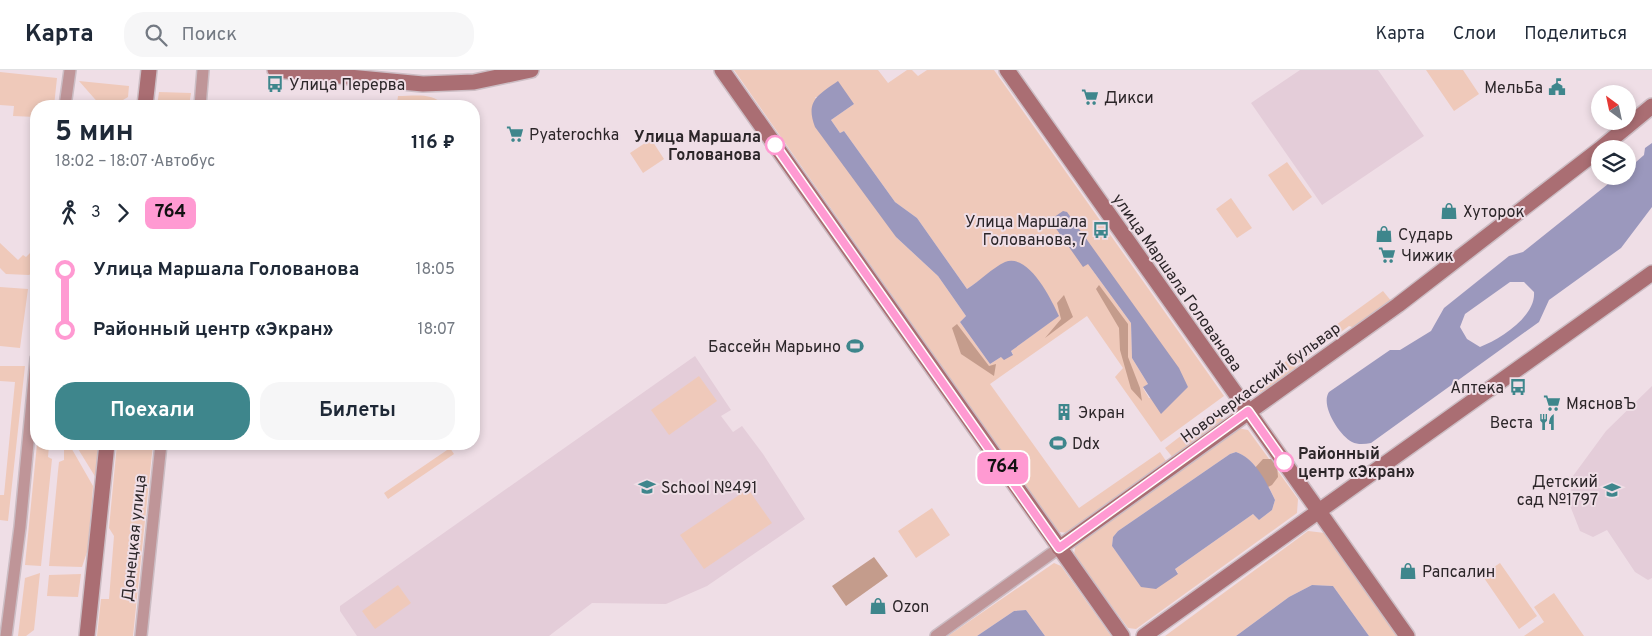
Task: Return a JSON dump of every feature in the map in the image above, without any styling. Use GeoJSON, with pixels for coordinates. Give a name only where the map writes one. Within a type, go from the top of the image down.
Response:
{"type":"FeatureCollection","features":[{"type":"Feature","properties":{"kind":"street"},"geometry":{"type":"LineString","coordinates":[[66,100],[70,70]]}},
{"type":"Feature","properties":{"kind":"street"},"geometry":{"type":"LineString","coordinates":[[146,100],[150,70]]}},
{"type":"Feature","properties":{"kind":"street"},"geometry":{"type":"LineString","coordinates":[[201,100],[204,70]]}},
{"type":"Feature","properties":{"kind":"street"},"geometry":{"type":"LineString","coordinates":[[275,70],[423,84],[474,82],[531,70]]}},
{"type":"Feature","properties":{"kind":"street"},"geometry":{"type":"LineString","coordinates":[[722,70],[1122,636]]}},
{"type":"Feature","properties":{"kind":"street","name":"улица Маршала Голованова"},"geometry":{"type":"LineString","coordinates":[[1007,70],[1408,636]]}},
{"type":"Feature","properties":{"kind":"street","name":"Новочеркасский бульвар"},"geometry":{"type":"LineString","coordinates":[[1611,140],[1652,106]]}},
{"type":"Feature","properties":{"kind":"street","name":"Новочеркасский бульвар"},"geometry":{"type":"LineString","coordinates":[[936,636],[1406,299],[1591,156]]}},
{"type":"Feature","properties":{"kind":"street"},"geometry":{"type":"LineString","coordinates":[[1144,636],[1652,273]]}},
{"type":"Feature","properties":{"kind":"street"},"geometry":{"type":"LineString","coordinates":[[6,636],[20,528],[30,422]]}},
{"type":"Feature","properties":{"kind":"street"},"geometry":{"type":"LineString","coordinates":[[87,636],[106,450]]}},
{"type":"Feature","properties":{"kind":"street","name":"Донецкая улица"},"geometry":{"type":"LineString","coordinates":[[141,636],[160,450]]}},
{"type":"Feature","properties":{"kind":"shaded area"},"geometry":{"type":"Polygon","coordinates":[[[734,70],[878,70],[888,83],[907,70],[912,70],[918,76],[927,70],[994,70],[1224,396],[1161,442],[1115,377],[1123,368],[1087,316],[990,384],[1079,508],[1160,452],[1168,464],[1070,533],[1058,532],[734,70]],[[815,97],[896,237],[938,276],[966,316],[960,322],[990,364],[1001,357],[1013,354],[1011,351],[1058,316],[1006,262],[967,289],[917,218],[895,202],[844,131],[840,133],[831,120],[854,104],[815,97]],[[1088,264],[1131,323],[1132,358],[1148,384],[1143,388],[1149,398],[1188,387],[1088,264]]]}},
{"type":"Feature","properties":{"kind":"shaded area"},"geometry":{"type":"Polygon","coordinates":[[[1300,70],[1378,70],[1424,136],[1322,205],[1251,103],[1300,70]]]}},
{"type":"Feature","properties":{"kind":"shaded area"},"geometry":{"type":"Polygon","coordinates":[[[1426,70],[1463,70],[1479,94],[1454,111],[1426,70]]]}},
{"type":"Feature","properties":{"kind":"shaded area"},"geometry":{"type":"Polygon","coordinates":[[[0,72],[57,78],[55,100],[30,100],[30,117],[13,116],[14,106],[0,105],[0,72]]]}},
{"type":"Feature","properties":{"kind":"shaded area"},"geometry":{"type":"Polygon","coordinates":[[[79,81],[129,86],[128,97],[123,100],[96,100],[79,81]]]}},
{"type":"Feature","properties":{"kind":"shaded area"},"geometry":{"type":"Polygon","coordinates":[[[838,81],[854,104],[831,120],[840,133],[844,131],[895,202],[917,218],[967,289],[1005,262],[1014,261],[1031,271],[1045,289],[1059,316],[1011,351],[1013,355],[1004,360],[1001,357],[990,364],[960,322],[966,316],[938,276],[896,237],[815,127],[812,111],[815,100],[838,81]]]}},
{"type":"Feature","properties":{"kind":"shaded area"},"geometry":{"type":"Polygon","coordinates":[[[159,92],[191,93],[190,100],[158,100],[159,92]]]}},
{"type":"Feature","properties":{"kind":"shaded area"},"geometry":{"type":"Polygon","coordinates":[[[416,95],[428,96],[437,100],[397,100],[398,96],[416,95]]]}},
{"type":"Feature","properties":{"kind":"shaded area"},"geometry":{"type":"Polygon","coordinates":[[[651,139],[664,159],[643,173],[630,153],[651,139]]]}},
{"type":"Feature","properties":{"kind":"shaded area"},"geometry":{"type":"Polygon","coordinates":[[[1652,143],[1652,207],[1621,248],[1549,300],[1539,322],[1371,443],[1354,443],[1342,433],[1329,412],[1327,398],[1329,392],[1390,350],[1400,350],[1431,331],[1444,308],[1509,256],[1523,252],[1607,185],[1636,185],[1636,162],[1644,155],[1645,148],[1652,143]],[[1510,282],[1465,314],[1460,327],[1467,339],[1480,347],[1507,332],[1523,318],[1533,301],[1534,292],[1524,282],[1510,282]]]}},
{"type":"Feature","properties":{"kind":"shaded area"},"geometry":{"type":"Polygon","coordinates":[[[1287,162],[1312,197],[1293,211],[1268,175],[1287,162]]]}},
{"type":"Feature","properties":{"kind":"shaded area"},"geometry":{"type":"Polygon","coordinates":[[[1231,198],[1252,228],[1237,238],[1216,209],[1231,198]]]}},
{"type":"Feature","properties":{"kind":"shaded area"},"geometry":{"type":"Polygon","coordinates":[[[1063,211],[1067,212],[1179,368],[1188,387],[1161,414],[1143,387],[1148,384],[1132,358],[1131,323],[1088,264],[1083,267],[1050,220],[1063,211]]]}},
{"type":"Feature","properties":{"kind":"shaded area"},"geometry":{"type":"Polygon","coordinates":[[[0,243],[18,260],[23,255],[26,257],[30,253],[29,275],[6,274],[0,268],[0,243]]]}},
{"type":"Feature","properties":{"kind":"shaded area"},"geometry":{"type":"Polygon","coordinates":[[[1099,285],[1128,324],[1128,357],[1140,388],[1142,401],[1131,389],[1120,350],[1119,328],[1096,289],[1099,285]]]}},
{"type":"Feature","properties":{"kind":"shaded area"},"geometry":{"type":"Polygon","coordinates":[[[0,287],[28,289],[20,348],[0,346],[0,287]]]}},
{"type":"Feature","properties":{"kind":"shaded area"},"geometry":{"type":"Polygon","coordinates":[[[1383,291],[1392,302],[1355,328],[1349,326],[1296,365],[1295,370],[1271,388],[1260,392],[1256,383],[1383,291]]]}},
{"type":"Feature","properties":{"kind":"shaded area"},"geometry":{"type":"Polygon","coordinates":[[[1064,295],[1073,317],[1045,338],[1061,319],[1057,303],[1064,295]]]}},
{"type":"Feature","properties":{"kind":"shaded area"},"geometry":{"type":"Polygon","coordinates":[[[957,324],[989,366],[996,364],[994,376],[961,354],[952,328],[957,324]]]}},
{"type":"Feature","properties":{"kind":"shaded area","name":"School №491"},"geometry":{"type":"Polygon","coordinates":[[[695,356],[731,410],[721,416],[733,432],[742,426],[763,454],[805,519],[707,586],[666,604],[592,603],[549,636],[357,636],[340,611],[340,606],[695,356]]]}},
{"type":"Feature","properties":{"kind":"shaded area"},"geometry":{"type":"Polygon","coordinates":[[[0,366],[25,366],[8,521],[0,520],[0,495],[4,495],[15,382],[0,381],[0,366]]]}},
{"type":"Feature","properties":{"kind":"shaded area"},"geometry":{"type":"Polygon","coordinates":[[[699,376],[717,401],[669,435],[651,410],[699,376]]]}},
{"type":"Feature","properties":{"kind":"shaded area","name":"Детский сад №1797"},"geometry":{"type":"Polygon","coordinates":[[[1652,386],[1652,578],[1648,580],[1635,572],[1607,530],[1593,537],[1580,531],[1569,503],[1573,476],[1606,431],[1652,386]]]}},
{"type":"Feature","properties":{"kind":"shaded area"},"geometry":{"type":"Polygon","coordinates":[[[1216,409],[1223,418],[1222,424],[1174,459],[1165,448],[1216,409]]]}},
{"type":"Feature","properties":{"kind":"shaded area"},"geometry":{"type":"Polygon","coordinates":[[[1237,428],[1248,430],[1298,499],[1297,513],[1136,629],[1128,628],[1074,555],[1076,541],[1237,428]],[[1236,452],[1230,454],[1118,531],[1113,537],[1112,546],[1141,586],[1178,573],[1175,569],[1253,514],[1259,520],[1272,510],[1275,500],[1268,486],[1260,472],[1243,455],[1236,452]]]}},
{"type":"Feature","properties":{"kind":"shaded area"},"geometry":{"type":"Polygon","coordinates":[[[36,450],[49,450],[48,457],[52,459],[41,566],[25,565],[36,450]]]}},
{"type":"Feature","properties":{"kind":"shaded area"},"geometry":{"type":"Polygon","coordinates":[[[64,450],[72,450],[93,486],[88,549],[82,567],[49,566],[59,462],[64,460],[64,450]]]}},
{"type":"Feature","properties":{"kind":"shaded area"},"geometry":{"type":"Polygon","coordinates":[[[79,450],[98,450],[96,478],[79,450]]]}},
{"type":"Feature","properties":{"kind":"shaded area"},"geometry":{"type":"Polygon","coordinates":[[[116,450],[152,450],[133,636],[97,636],[101,599],[109,599],[114,536],[109,528],[116,450]]]}},
{"type":"Feature","properties":{"kind":"shaded area"},"geometry":{"type":"Polygon","coordinates":[[[447,450],[451,450],[454,454],[388,499],[384,493],[447,450]]]}},
{"type":"Feature","properties":{"kind":"shaded area"},"geometry":{"type":"Polygon","coordinates":[[[1236,452],[1255,465],[1264,479],[1275,500],[1272,510],[1259,520],[1253,514],[1175,569],[1178,574],[1156,589],[1141,587],[1112,546],[1113,537],[1118,531],[1230,454],[1236,452]]]}},
{"type":"Feature","properties":{"kind":"shaded area"},"geometry":{"type":"Polygon","coordinates":[[[1263,459],[1272,459],[1277,466],[1278,477],[1272,485],[1266,488],[1253,470],[1263,459]]]}},
{"type":"Feature","properties":{"kind":"shaded area"},"geometry":{"type":"Polygon","coordinates":[[[748,489],[772,523],[704,569],[680,535],[748,489]]]}},
{"type":"Feature","properties":{"kind":"shaded area"},"geometry":{"type":"Polygon","coordinates":[[[932,508],[950,535],[916,558],[898,531],[932,508]]]}},
{"type":"Feature","properties":{"kind":"shaded area"},"geometry":{"type":"Polygon","coordinates":[[[1308,531],[1325,533],[1398,636],[1369,636],[1333,586],[1312,585],[1289,597],[1236,636],[1165,636],[1308,531]]]}},
{"type":"Feature","properties":{"kind":"shaded area"},"geometry":{"type":"Polygon","coordinates":[[[874,557],[888,576],[846,606],[832,586],[874,557]]]}},
{"type":"Feature","properties":{"kind":"shaded area"},"geometry":{"type":"Polygon","coordinates":[[[1054,563],[1061,566],[1111,636],[1045,636],[1026,610],[1014,611],[977,636],[948,636],[1054,563]]]}},
{"type":"Feature","properties":{"kind":"shaded area"},"geometry":{"type":"Polygon","coordinates":[[[1500,563],[1537,616],[1519,629],[1482,575],[1500,563]]]}},
{"type":"Feature","properties":{"kind":"shaded area"},"geometry":{"type":"Polygon","coordinates":[[[40,573],[34,630],[26,636],[18,636],[25,578],[40,573]]]}},
{"type":"Feature","properties":{"kind":"shaded area"},"geometry":{"type":"Polygon","coordinates":[[[81,574],[78,597],[47,596],[49,575],[81,574]]]}},
{"type":"Feature","properties":{"kind":"shaded area"},"geometry":{"type":"Polygon","coordinates":[[[398,585],[411,603],[375,629],[362,611],[398,585]]]}},
{"type":"Feature","properties":{"kind":"shaded area"},"geometry":{"type":"Polygon","coordinates":[[[1312,585],[1333,586],[1369,636],[1236,636],[1289,597],[1312,585]]]}},
{"type":"Feature","properties":{"kind":"shaded area"},"geometry":{"type":"Polygon","coordinates":[[[1554,593],[1584,636],[1524,636],[1544,622],[1534,607],[1554,593]]]}},
{"type":"Feature","properties":{"kind":"shaded area"},"geometry":{"type":"Polygon","coordinates":[[[1026,610],[1045,636],[977,636],[1014,611],[1026,610]]]}},
{"type":"Feature","properties":{"kind":"bus line","name":"764"},"geometry":{"type":"LineString","coordinates":[[775,145],[1059,548],[1248,411],[1284,462]]}},
{"type":"Feature","properties":{"kind":"place","name":"Улица Перерва"},"geometry":{"type":"Point","coordinates":[275,84]}},
{"type":"Feature","properties":{"kind":"place","name":"МельБа"},"geometry":{"type":"Point","coordinates":[1557,87]}},
{"type":"Feature","properties":{"kind":"place","name":"Дикси"},"geometry":{"type":"Point","coordinates":[1090,97]}},
{"type":"Feature","properties":{"kind":"place","name":"Pyaterochka"},"geometry":{"type":"Point","coordinates":[515,134]}},
{"type":"Feature","properties":{"kind":"place","name":"Улица Маршала Голованова"},"geometry":{"type":"Point","coordinates":[775,145]}},
{"type":"Feature","properties":{"kind":"place","name":"Хуторок"},"geometry":{"type":"Point","coordinates":[1449,211]}},
{"type":"Feature","properties":{"kind":"place","name":"Улица Маршала Голованова, 7"},"geometry":{"type":"Point","coordinates":[1101,230]}},
{"type":"Feature","properties":{"kind":"place","name":"Сударь"},"geometry":{"type":"Point","coordinates":[1384,234]}},
{"type":"Feature","properties":{"kind":"place","name":"Чижик"},"geometry":{"type":"Point","coordinates":[1387,255]}},
{"type":"Feature","properties":{"kind":"place","name":"Бассейн Марьино"},"geometry":{"type":"Point","coordinates":[855,346]}},
{"type":"Feature","properties":{"kind":"place","name":"Аптека"},"geometry":{"type":"Point","coordinates":[1518,387]}},
{"type":"Feature","properties":{"kind":"place","name":"МясновЪ"},"geometry":{"type":"Point","coordinates":[1552,403]}},
{"type":"Feature","properties":{"kind":"place","name":"Экран"},"geometry":{"type":"Point","coordinates":[1064,412]}},
{"type":"Feature","properties":{"kind":"place","name":"Веста"},"geometry":{"type":"Point","coordinates":[1547,422]}},
{"type":"Feature","properties":{"kind":"place","name":"Ddx"},"geometry":{"type":"Point","coordinates":[1058,443]}},
{"type":"Feature","properties":{"kind":"place","name":"Районный центр «Экран»"},"geometry":{"type":"Point","coordinates":[1284,462]}},
{"type":"Feature","properties":{"kind":"place","name":"School №491"},"geometry":{"type":"Point","coordinates":[647,487]}},
{"type":"Feature","properties":{"kind":"place","name":"Детский сад №1797"},"geometry":{"type":"Point","coordinates":[1612,490]}},
{"type":"Feature","properties":{"kind":"place","name":"Рапсалин"},"geometry":{"type":"Point","coordinates":[1408,571]}},
{"type":"Feature","properties":{"kind":"place","name":"Ozon"},"geometry":{"type":"Point","coordinates":[878,606]}}]}
